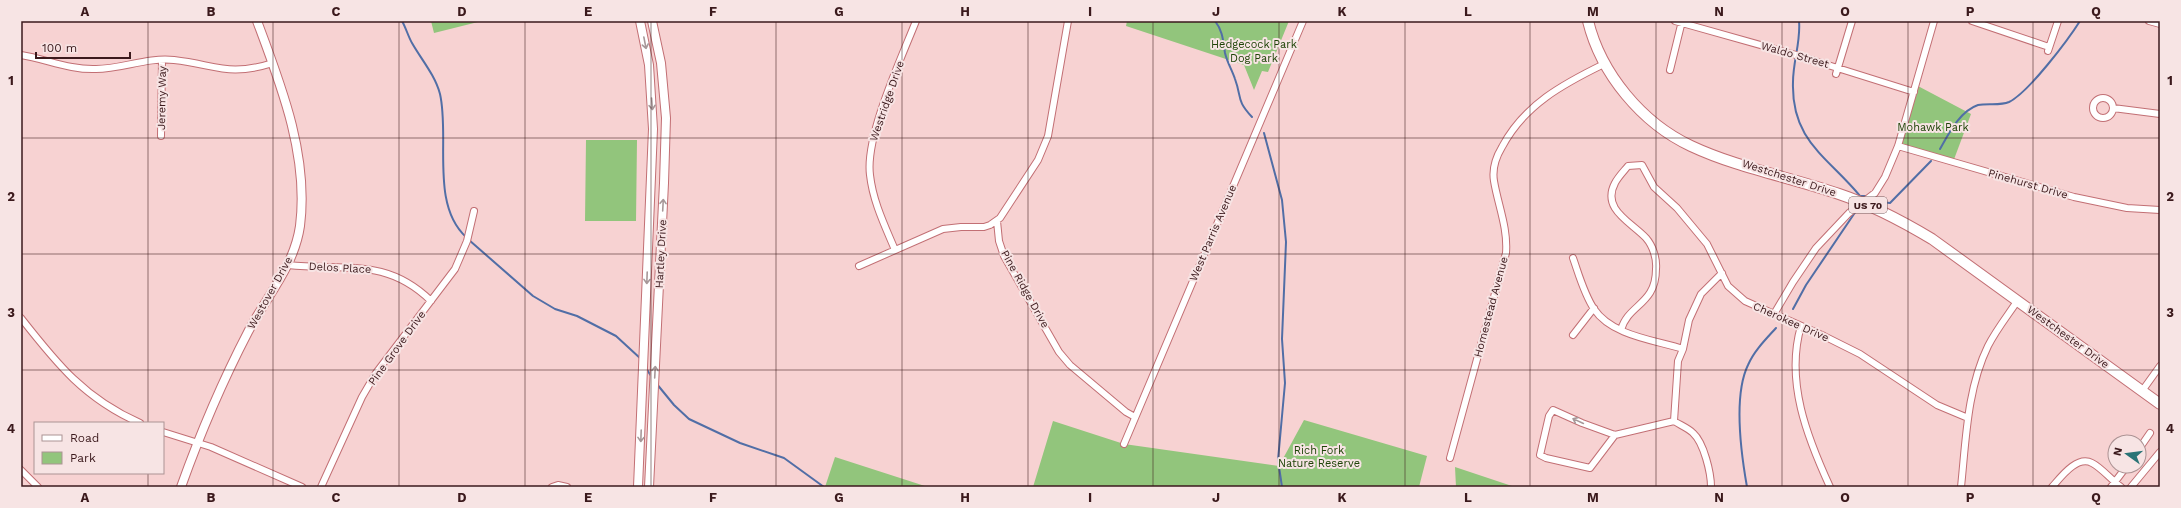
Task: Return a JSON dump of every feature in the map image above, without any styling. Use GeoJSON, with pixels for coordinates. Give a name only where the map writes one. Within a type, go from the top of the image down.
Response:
{"type":"FeatureCollection","features":[{"type":"Feature","properties":{"kind":"main road","name":"Westchester Drive"},"geometry":{"type":"LineString","coordinates":[[1588,21],[1604,64],[1629,99],[1660,128],[1691,146],[1863,203],[1902,221],[1932,239],[2160,404]]}},
{"type":"Feature","properties":{"kind":"street","name":"Westover Drive"},"geometry":{"type":"LineString","coordinates":[[181,487],[196,444],[249,330],[288,265],[300,228],[300,185],[290,120],[273,63],[257,21]]}},
{"type":"Feature","properties":{"kind":"street","name":"Hartley Drive"},"geometry":{"type":"LineString","coordinates":[[638,487],[653,129],[649,65],[640,21]]}},
{"type":"Feature","properties":{"kind":"street","name":"Hartley Drive"},"geometry":{"type":"LineString","coordinates":[[649,487],[666,118],[661,63],[652,21]]}},
{"type":"Feature","properties":{"kind":"street","name":"Westridge Drive"},"geometry":{"type":"LineString","coordinates":[[895,250],[877,208],[873,194],[870,175],[870,156],[878,123],[916,21]]}},
{"type":"Feature","properties":{"kind":"street"},"geometry":{"type":"LineString","coordinates":[[859,266],[943,230],[961,227],[984,227],[997,221],[1044,148],[1051,121],[1068,21]]}},
{"type":"Feature","properties":{"kind":"street","name":"West Parris Avenue"},"geometry":{"type":"LineString","coordinates":[[1124,444],[1303,21]]}},
{"type":"Feature","properties":{"kind":"street"},"geometry":{"type":"LineString","coordinates":[[1837,71],[1852,21]]}},
{"type":"Feature","properties":{"kind":"street"},"geometry":{"type":"LineString","coordinates":[[1774,314],[1792,282],[1816,248],[1839,223],[1875,193],[1885,177],[1898,146],[1934,21]]}},
{"type":"Feature","properties":{"kind":"street"},"geometry":{"type":"LineString","coordinates":[[1972,21],[2049,49],[2058,21]]}},
{"type":"Feature","properties":{"kind":"street"},"geometry":{"type":"LineString","coordinates":[[2150,21],[2160,24]]}},
{"type":"Feature","properties":{"kind":"street"},"geometry":{"type":"LineString","coordinates":[[1670,70],[1679,22]]}},
{"type":"Feature","properties":{"kind":"street","name":"Waldo Street"},"geometry":{"type":"LineString","coordinates":[[1679,22],[1837,71],[1914,92]]}},
{"type":"Feature","properties":{"kind":"street"},"geometry":{"type":"LineString","coordinates":[[21,55],[89,69],[113,68],[141,61],[174,60],[233,71],[252,69],[273,63]]}},
{"type":"Feature","properties":{"kind":"street","name":"Jeremy Way"},"geometry":{"type":"LineString","coordinates":[[161,136],[162,60]]}},
{"type":"Feature","properties":{"kind":"street","name":"Homestead Avenue"},"geometry":{"type":"LineString","coordinates":[[1450,458],[1506,253],[1506,234],[1494,181],[1495,162],[1512,130],[1538,102],[1578,77],[1604,64]]}},
{"type":"Feature","properties":{"kind":"street"},"geometry":{"type":"LineString","coordinates":[[2113,108],[2160,114]]}},
{"type":"Feature","properties":{"kind":"street","name":"Pinehurst Drive"},"geometry":{"type":"LineString","coordinates":[[1898,146],[2074,198],[2127,208],[2160,210]]}},
{"type":"Feature","properties":{"kind":"street","name":"Cherokee Drive"},"geometry":{"type":"LineString","coordinates":[[1621,330],[1623,324],[1630,315],[1649,296],[1654,288],[1656,271],[1656,261],[1650,244],[1618,214],[1612,203],[1612,196],[1616,182],[1628,166],[1639,165],[1643,168],[1654,187],[1688,220],[1706,244],[1728,286],[1745,302],[1801,326],[1860,354],[1938,405],[1968,418]]}},
{"type":"Feature","properties":{"kind":"street","name":"Pine Grove Drive"},"geometry":{"type":"LineString","coordinates":[[321,487],[362,397],[376,373],[459,261],[467,241],[474,211]]}},
{"type":"Feature","properties":{"kind":"street","name":"Pine Ridge Drive"},"geometry":{"type":"LineString","coordinates":[[997,221],[999,241],[1004,256],[1059,352],[1082,375],[1126,412],[1135,417]]}},
{"type":"Feature","properties":{"kind":"street"},"geometry":{"type":"LineString","coordinates":[[1573,258],[1594,308],[1598,314],[1621,330],[1683,349]]}},
{"type":"Feature","properties":{"kind":"street","name":"Delos Place"},"geometry":{"type":"LineString","coordinates":[[288,265],[349,267],[384,271],[410,283],[431,300]]}},
{"type":"Feature","properties":{"kind":"street"},"geometry":{"type":"LineString","coordinates":[[1674,421],[1678,361],[1683,349],[1689,320],[1701,294],[1722,274]]}},
{"type":"Feature","properties":{"kind":"street"},"geometry":{"type":"LineString","coordinates":[[1961,487],[1968,418],[1974,387],[1988,347],[2018,300]]}},
{"type":"Feature","properties":{"kind":"street"},"geometry":{"type":"LineString","coordinates":[[1574,335],[1594,308]]}},
{"type":"Feature","properties":{"kind":"street"},"geometry":{"type":"LineString","coordinates":[[21,318],[58,365],[75,382],[106,406],[138,422]]}},
{"type":"Feature","properties":{"kind":"street"},"geometry":{"type":"LineString","coordinates":[[1801,326],[1794,364],[1799,402],[1810,438],[1830,487]]}},
{"type":"Feature","properties":{"kind":"street"},"geometry":{"type":"LineString","coordinates":[[2142,390],[2160,366]]}},
{"type":"Feature","properties":{"kind":"street"},"geometry":{"type":"LineString","coordinates":[[1614,434],[1590,468],[1584,469],[1540,455],[1549,416],[1553,410],[1614,434],[1674,421],[1693,432],[1698,439],[1708,467],[1711,487]]}},
{"type":"Feature","properties":{"kind":"street"},"geometry":{"type":"LineString","coordinates":[[164,432],[196,444],[211,447],[302,487]]}},
{"type":"Feature","properties":{"kind":"street"},"geometry":{"type":"LineString","coordinates":[[2147,437],[2150,433]]}},
{"type":"Feature","properties":{"kind":"street"},"geometry":{"type":"LineString","coordinates":[[2131,487],[2160,452]]}},
{"type":"Feature","properties":{"kind":"street"},"geometry":{"type":"LineString","coordinates":[[2052,487],[2066,471],[2082,461],[2092,462],[2113,485],[2121,487]]}},
{"type":"Feature","properties":{"kind":"street"},"geometry":{"type":"LineString","coordinates":[[21,470],[38,487]]}},
{"type":"Feature","properties":{"kind":"street"},"geometry":{"type":"LineString","coordinates":[[2113,485],[2121,474]]}},
{"type":"Feature","properties":{"kind":"street"},"geometry":{"type":"LineString","coordinates":[[552,487],[558,484],[567,487]]}},
{"type":"Feature","properties":{"kind":"green space"},"geometry":{"type":"Polygon","coordinates":[[[431,21],[482,21],[434,33],[431,21]]]}},
{"type":"Feature","properties":{"kind":"green space","name":"Hedgecock Park"},"geometry":{"type":"Polygon","coordinates":[[[1127,21],[1289,21],[1268,72],[1262,71],[1254,90],[1244,65],[1126,26],[1127,21]]]}},
{"type":"Feature","properties":{"kind":"green space","name":"Mohawk Park"},"geometry":{"type":"Polygon","coordinates":[[[1916,85],[1971,114],[1953,162],[1898,146],[1916,85]]]}},
{"type":"Feature","properties":{"kind":"green space"},"geometry":{"type":"Polygon","coordinates":[[[586,140],[637,140],[636,221],[585,221],[586,140]]]}},
{"type":"Feature","properties":{"kind":"green space","name":"Rich Fork Nature Reserve"},"geometry":{"type":"Polygon","coordinates":[[[1304,420],[1427,456],[1419,487],[1033,487],[1053,421],[1124,444],[1279,466],[1304,420]]]}},
{"type":"Feature","properties":{"kind":"green space"},"geometry":{"type":"Polygon","coordinates":[[[835,457],[928,487],[825,487],[835,457]]]}},
{"type":"Feature","properties":{"kind":"green space"},"geometry":{"type":"Polygon","coordinates":[[[1455,467],[1515,487],[1456,487],[1455,467]]]}},
{"type":"Feature","properties":{"kind":"waterway"},"geometry":{"type":"LineString","coordinates":[[402,21],[412,43],[428,67],[438,87],[443,111],[443,169],[448,207],[455,223],[466,237]]}},
{"type":"Feature","properties":{"kind":"waterway"},"geometry":{"type":"LineString","coordinates":[[1215,21],[1221,32],[1226,56],[1237,85],[1241,103],[1252,117]]}},
{"type":"Feature","properties":{"kind":"waterway"},"geometry":{"type":"LineString","coordinates":[[1799,21],[1799,36],[1793,82],[1794,102],[1798,119],[1805,134],[1814,146],[1860,196]]}},
{"type":"Feature","properties":{"kind":"waterway"},"geometry":{"type":"LineString","coordinates":[[1940,149],[1960,117],[1966,112],[1978,105],[2002,104],[2017,97],[2037,77],[2057,53],[2080,21]]}},
{"type":"Feature","properties":{"kind":"waterway"},"geometry":{"type":"LineString","coordinates":[[1264,133],[1282,200],[1286,242],[1282,339],[1285,383],[1278,460],[1282,487]]}},
{"type":"Feature","properties":{"kind":"waterway"},"geometry":{"type":"LineString","coordinates":[[1873,198],[1881,202],[1890,203],[1931,161]]}},
{"type":"Feature","properties":{"kind":"waterway"},"geometry":{"type":"LineString","coordinates":[[1860,196],[1869,196]]}},
{"type":"Feature","properties":{"kind":"waterway"},"geometry":{"type":"LineString","coordinates":[[1793,309],[1806,285],[1856,211]]}},
{"type":"Feature","properties":{"kind":"waterway"},"geometry":{"type":"LineString","coordinates":[[469,240],[533,296],[555,309],[577,316],[616,336],[641,359]]}},
{"type":"Feature","properties":{"kind":"waterway"},"geometry":{"type":"LineString","coordinates":[[1747,487],[1740,425],[1743,378],[1748,365],[1760,345],[1776,328]]}},
{"type":"Feature","properties":{"kind":"waterway"},"geometry":{"type":"LineString","coordinates":[[646,368],[651,376]]}},
{"type":"Feature","properties":{"kind":"waterway"},"geometry":{"type":"LineString","coordinates":[[656,383],[674,405],[689,419],[740,443],[784,458],[824,487]]}},
{"type":"Feature","properties":{"kind":"park label","name":"Dog Park"},"geometry":{"type":"Point","coordinates":[1254,58]}}]}
